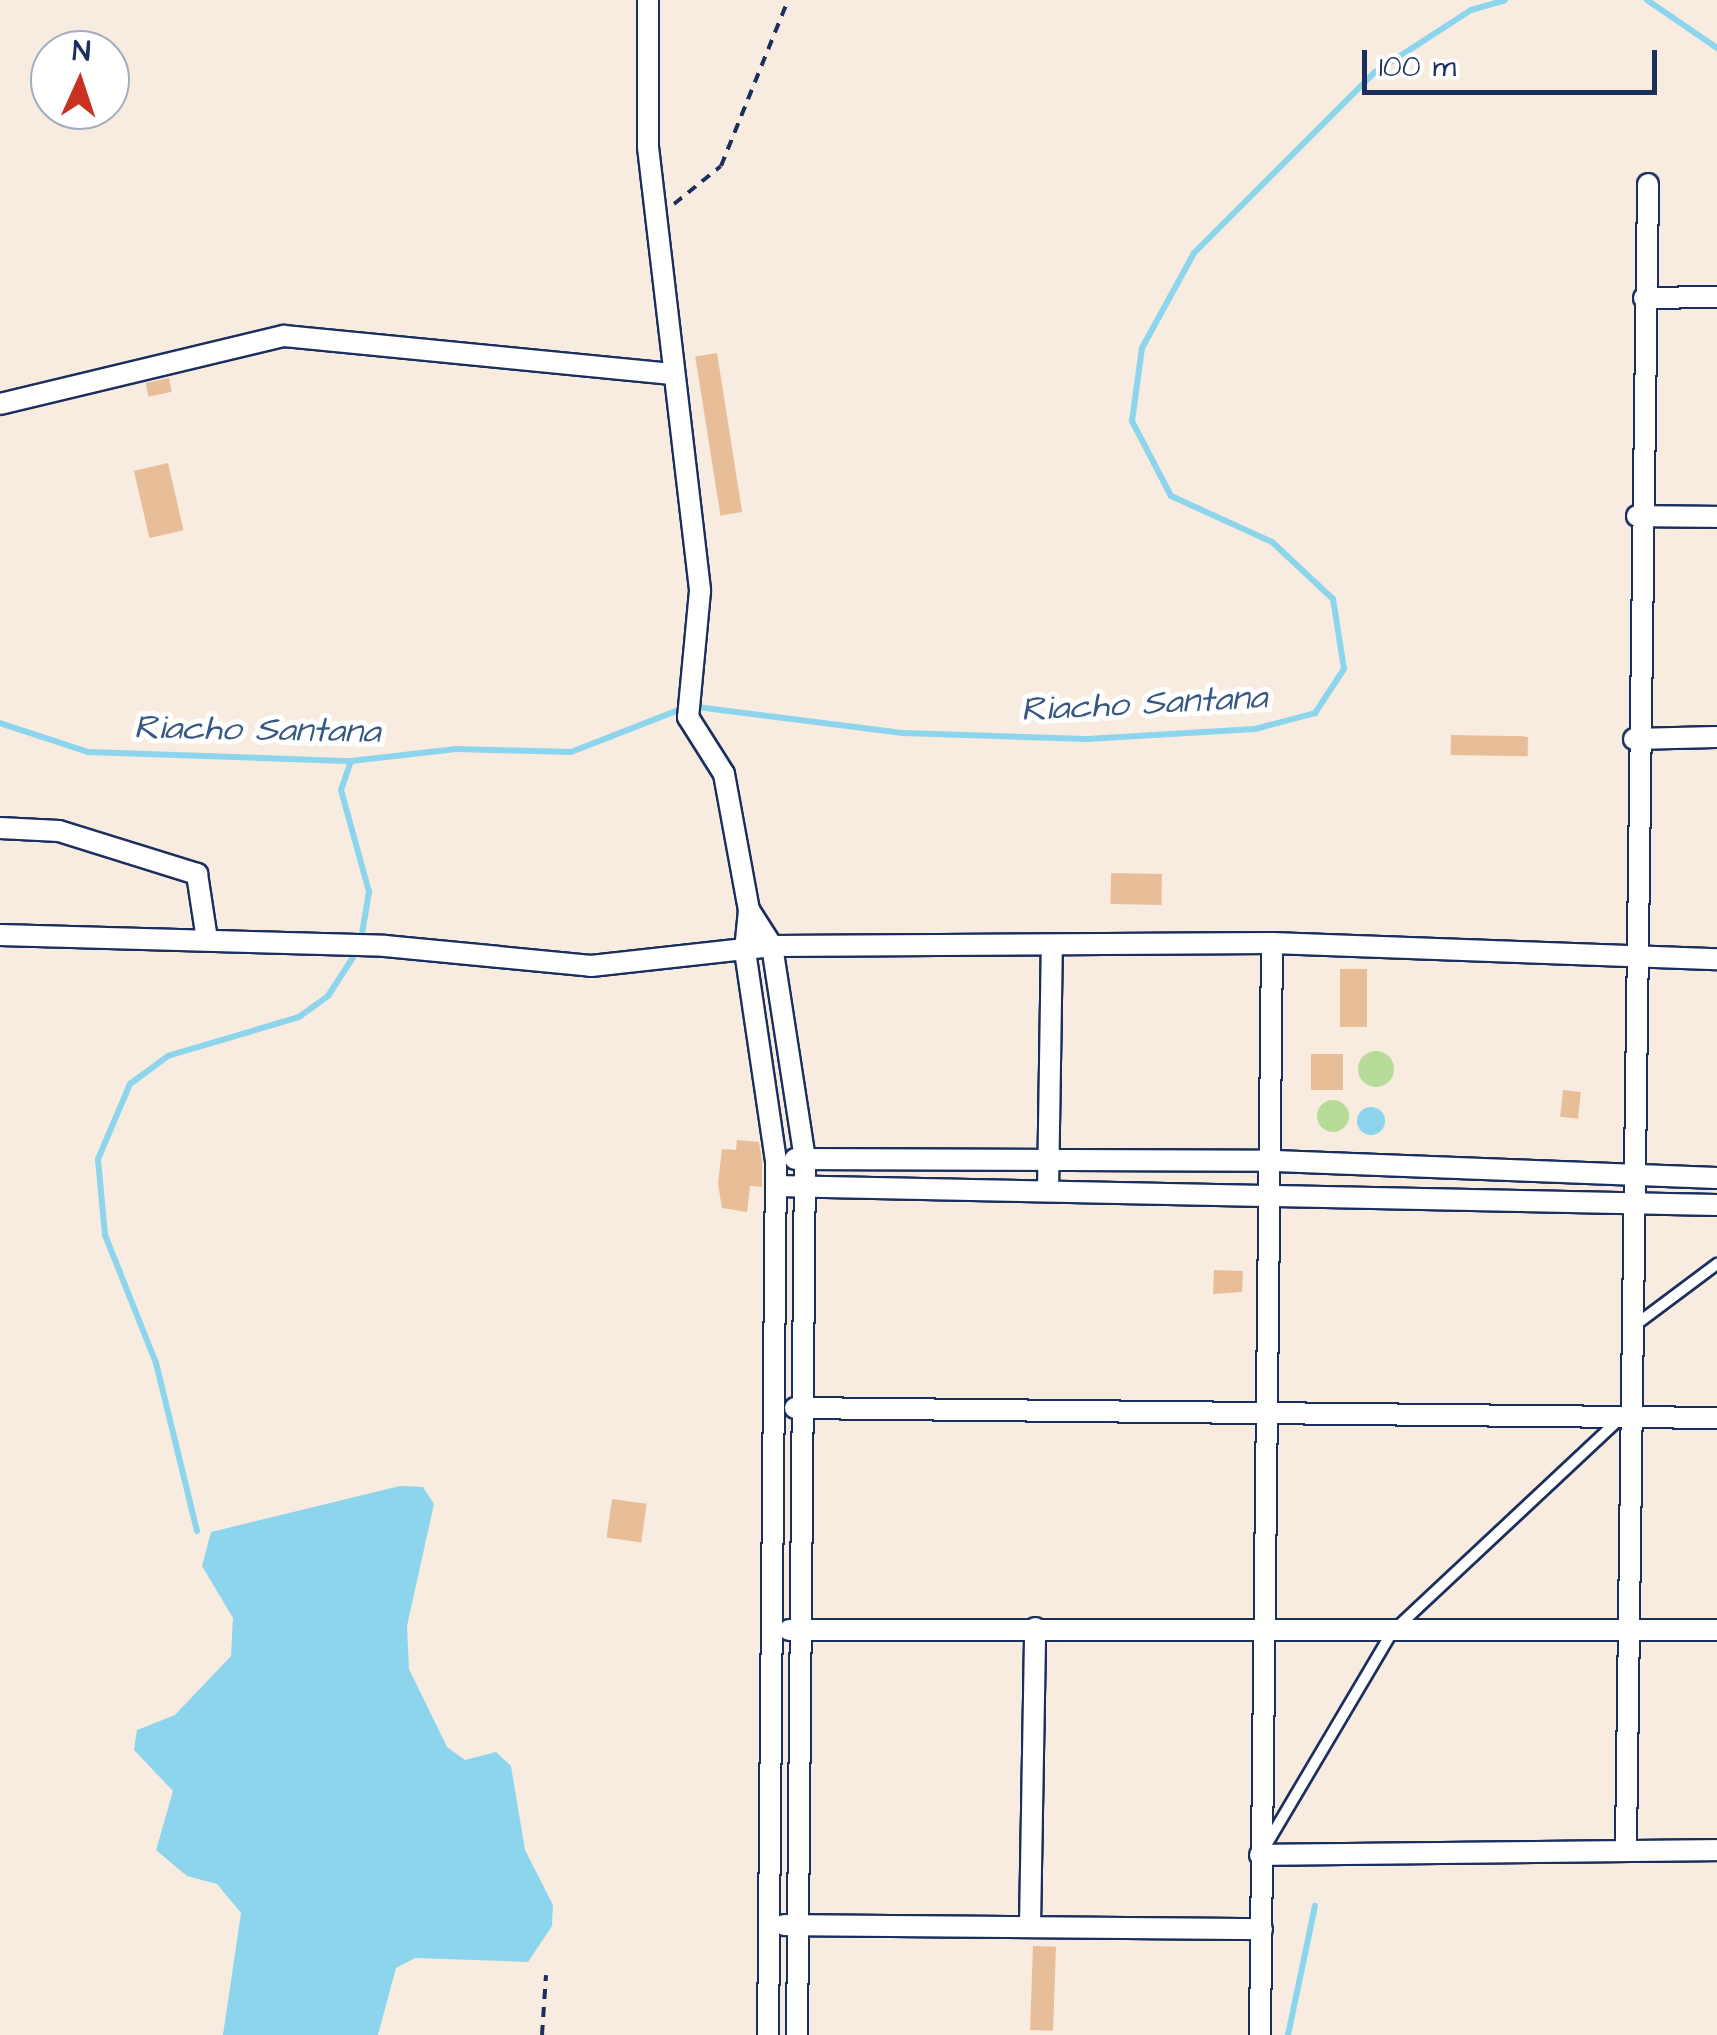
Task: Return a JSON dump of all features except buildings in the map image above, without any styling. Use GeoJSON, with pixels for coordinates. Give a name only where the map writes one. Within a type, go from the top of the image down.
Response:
{"type":"FeatureCollection","features":[{"type":"Feature","properties":{"kind":"street"},"geometry":{"type":"LineString","coordinates":[[648,0],[656,212],[700,591],[688,717],[724,774],[750,910],[746,951],[776,1160],[768,2035]]}},
{"type":"Feature","properties":{"kind":"street"},"geometry":{"type":"LineString","coordinates":[[1626,1846],[1635,1628],[1631,1416],[1640,1208],[1634,739],[1648,184]]}},
{"type":"Feature","properties":{"kind":"street"},"geometry":{"type":"LineString","coordinates":[[1644,298],[1717,298]]}},
{"type":"Feature","properties":{"kind":"street"},"geometry":{"type":"LineString","coordinates":[[0,404],[284,336],[672,374]]}},
{"type":"Feature","properties":{"kind":"street"},"geometry":{"type":"LineString","coordinates":[[1637,516],[1717,517]]}},
{"type":"Feature","properties":{"kind":"street"},"geometry":{"type":"LineString","coordinates":[[1634,739],[1717,737]]}},
{"type":"Feature","properties":{"kind":"street"},"geometry":{"type":"LineString","coordinates":[[0,828],[60,831],[197,874],[207,939]]}},
{"type":"Feature","properties":{"kind":"street"},"geometry":{"type":"LineString","coordinates":[[750,910],[772,946],[805,1158],[797,2035]]}},
{"type":"Feature","properties":{"kind":"street"},"geometry":{"type":"LineString","coordinates":[[0,935],[207,939],[591,966],[772,946],[1272,944],[1634,960],[1717,959]]}},
{"type":"Feature","properties":{"kind":"street"},"geometry":{"type":"LineString","coordinates":[[1260,2035],[1272,944]]}},
{"type":"Feature","properties":{"kind":"street"},"geometry":{"type":"LineString","coordinates":[[1048,1191],[1052,946]]}},
{"type":"Feature","properties":{"kind":"street"},"geometry":{"type":"LineString","coordinates":[[776,1160],[1272,1160],[1640,1180],[1717,1178]]}},
{"type":"Feature","properties":{"kind":"street"},"geometry":{"type":"LineString","coordinates":[[776,1186],[1640,1208],[1717,1205]]}},
{"type":"Feature","properties":{"kind":"street"},"geometry":{"type":"LineString","coordinates":[[774,1408],[1717,1418]]}},
{"type":"Feature","properties":{"kind":"street"},"geometry":{"type":"LineString","coordinates":[[1030,1926],[1034,1628]]}},
{"type":"Feature","properties":{"kind":"street"},"geometry":{"type":"LineString","coordinates":[[772,1631],[1717,1630]]}},
{"type":"Feature","properties":{"kind":"street"},"geometry":{"type":"LineString","coordinates":[[1260,1856],[1626,1846],[1717,1850]]}},
{"type":"Feature","properties":{"kind":"street"},"geometry":{"type":"LineString","coordinates":[[770,1924],[1262,1930]]}},
{"type":"Feature","properties":{"kind":"lane"},"geometry":{"type":"LineString","coordinates":[[1638,1323],[1717,1264]]}},
{"type":"Feature","properties":{"kind":"lane"},"geometry":{"type":"LineString","coordinates":[[1260,1856],[1392,1632],[1631,1416]]}},
{"type":"Feature","properties":{"kind":"path"},"geometry":{"type":"LineString","coordinates":[[656,212],[721,166],[788,0]]}},
{"type":"Feature","properties":{"kind":"path"},"geometry":{"type":"LineString","coordinates":[[542,2035],[546,1975]]}},
{"type":"Feature","properties":{"kind":"green space"},"geometry":{"type":"Polygon","coordinates":[[[1376,1051],[1389,1056],[1394,1069],[1389,1082],[1376,1087],[1363,1082],[1358,1069],[1363,1056],[1376,1051]]]}},
{"type":"Feature","properties":{"kind":"green space"},"geometry":{"type":"Polygon","coordinates":[[[1333,1100],[1345,1104],[1349,1116],[1345,1128],[1333,1132],[1321,1128],[1317,1116],[1321,1104],[1333,1100]]]}},
{"type":"Feature","properties":{"kind":"water"},"geometry":{"type":"Polygon","coordinates":[[[1371,1107],[1381,1111],[1385,1121],[1381,1131],[1371,1135],[1361,1131],[1357,1121],[1361,1111],[1371,1107]]]}},
{"type":"Feature","properties":{"kind":"water"},"geometry":{"type":"Polygon","coordinates":[[[400,1486],[423,1487],[434,1504],[407,1626],[409,1669],[447,1747],[465,1760],[496,1752],[511,1766],[525,1850],[553,1905],[552,1926],[528,1962],[415,1958],[396,1968],[378,2035],[223,2035],[241,1913],[217,1884],[187,1876],[156,1850],[173,1791],[134,1750],[137,1730],[175,1715],[231,1656],[233,1618],[202,1566],[211,1532],[400,1486]]]}},
{"type":"Feature","properties":{"kind":"waterway","name":"Riacho Santana"},"geometry":{"type":"LineString","coordinates":[[0,723],[88,752],[351,761],[456,749],[571,752],[689,706],[904,733],[1087,739],[1255,729],[1315,713],[1344,669],[1333,599],[1272,542],[1171,496],[1132,421],[1142,348],[1194,253],[1374,73],[1471,10],[1505,0]]}},
{"type":"Feature","properties":{"kind":"waterway","name":"Riacho Santana"},"geometry":{"type":"LineString","coordinates":[[1647,0],[1717,48]]}},
{"type":"Feature","properties":{"kind":"waterway"},"geometry":{"type":"LineString","coordinates":[[351,761],[341,790],[369,892],[361,940]]}},
{"type":"Feature","properties":{"kind":"waterway"},"geometry":{"type":"LineString","coordinates":[[197,1531],[156,1363],[105,1235],[98,1159],[130,1084],[168,1056],[299,1017],[328,996],[357,951]]}},
{"type":"Feature","properties":{"kind":"waterway"},"geometry":{"type":"LineString","coordinates":[[1288,2035],[1315,1906]]}}]}
